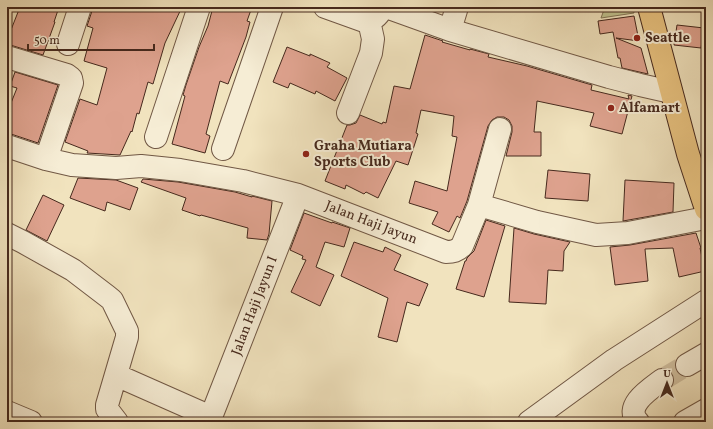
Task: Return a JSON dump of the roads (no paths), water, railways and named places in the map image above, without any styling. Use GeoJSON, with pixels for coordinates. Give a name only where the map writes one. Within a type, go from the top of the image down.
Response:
{"type":"FeatureCollection","features":[{"type":"Feature","properties":{"kind":"main road"},"geometry":{"type":"LineString","coordinates":[[649,7],[688,154],[706,209]]}},
{"type":"Feature","properties":{"kind":"street"},"geometry":{"type":"LineString","coordinates":[[68,44],[80,7]]}},
{"type":"Feature","properties":{"kind":"street"},"geometry":{"type":"LineString","coordinates":[[156,137],[199,7]]}},
{"type":"Feature","properties":{"kind":"street"},"geometry":{"type":"LineString","coordinates":[[223,149],[272,7]]}},
{"type":"Feature","properties":{"kind":"street"},"geometry":{"type":"LineString","coordinates":[[324,7],[364,21],[376,14]]}},
{"type":"Feature","properties":{"kind":"street"},"geometry":{"type":"LineString","coordinates":[[386,7],[450,30],[609,77],[671,92]]}},
{"type":"Feature","properties":{"kind":"street"},"geometry":{"type":"LineString","coordinates":[[450,30],[457,7]]}},
{"type":"Feature","properties":{"kind":"street"},"geometry":{"type":"LineString","coordinates":[[348,113],[371,53],[376,14]]}},
{"type":"Feature","properties":{"kind":"street"},"geometry":{"type":"LineString","coordinates":[[7,56],[68,75],[71,78],[72,83],[46,159]]}},
{"type":"Feature","properties":{"kind":"street","name":"Jalan Haji Jayun"},"geometry":{"type":"LineString","coordinates":[[7,146],[46,159],[72,165],[116,168],[141,166],[180,170],[243,181],[298,194],[446,252],[453,252],[457,251],[462,246],[478,205],[500,129]]}},
{"type":"Feature","properties":{"kind":"street","name":"Jalan Haji Jayun I"},"geometry":{"type":"LineString","coordinates":[[210,420],[298,194]]}},
{"type":"Feature","properties":{"kind":"street"},"geometry":{"type":"LineString","coordinates":[[478,205],[537,222],[596,235],[628,233],[706,218]]}},
{"type":"Feature","properties":{"kind":"street"},"geometry":{"type":"LineString","coordinates":[[7,234],[73,270],[112,300],[127,331],[127,337],[107,405],[107,409],[117,422]]}},
{"type":"Feature","properties":{"kind":"street"},"geometry":{"type":"LineString","coordinates":[[529,422],[614,360],[706,301]]}},
{"type":"Feature","properties":{"kind":"street"},"geometry":{"type":"LineString","coordinates":[[687,365],[706,354]]}},
{"type":"Feature","properties":{"kind":"street"},"geometry":{"type":"LineString","coordinates":[[116,375],[210,420]]}},
{"type":"Feature","properties":{"kind":"street"},"geometry":{"type":"LineString","coordinates":[[638,422],[633,411],[634,405],[647,391],[662,380]]}},
{"type":"Feature","properties":{"kind":"street"},"geometry":{"type":"LineString","coordinates":[[685,422],[706,410]]}},
{"type":"Feature","properties":{"kind":"street"},"geometry":{"type":"LineString","coordinates":[[7,412],[31,422]]}},
{"type":"Feature","properties":{"kind":"tunnel"},"geometry":{"type":"LineString","coordinates":[[662,380],[687,365]]}},
{"type":"Feature","properties":{"kind":"place","name":"Seattle"},"geometry":{"type":"Point","coordinates":[637,38]}},
{"type":"Feature","properties":{"kind":"place","name":"Alfamart"},"geometry":{"type":"Point","coordinates":[611,108]}},
{"type":"Feature","properties":{"kind":"place","name":"Graha Mutiara Sports Club"},"geometry":{"type":"Point","coordinates":[306,154]}}]}
